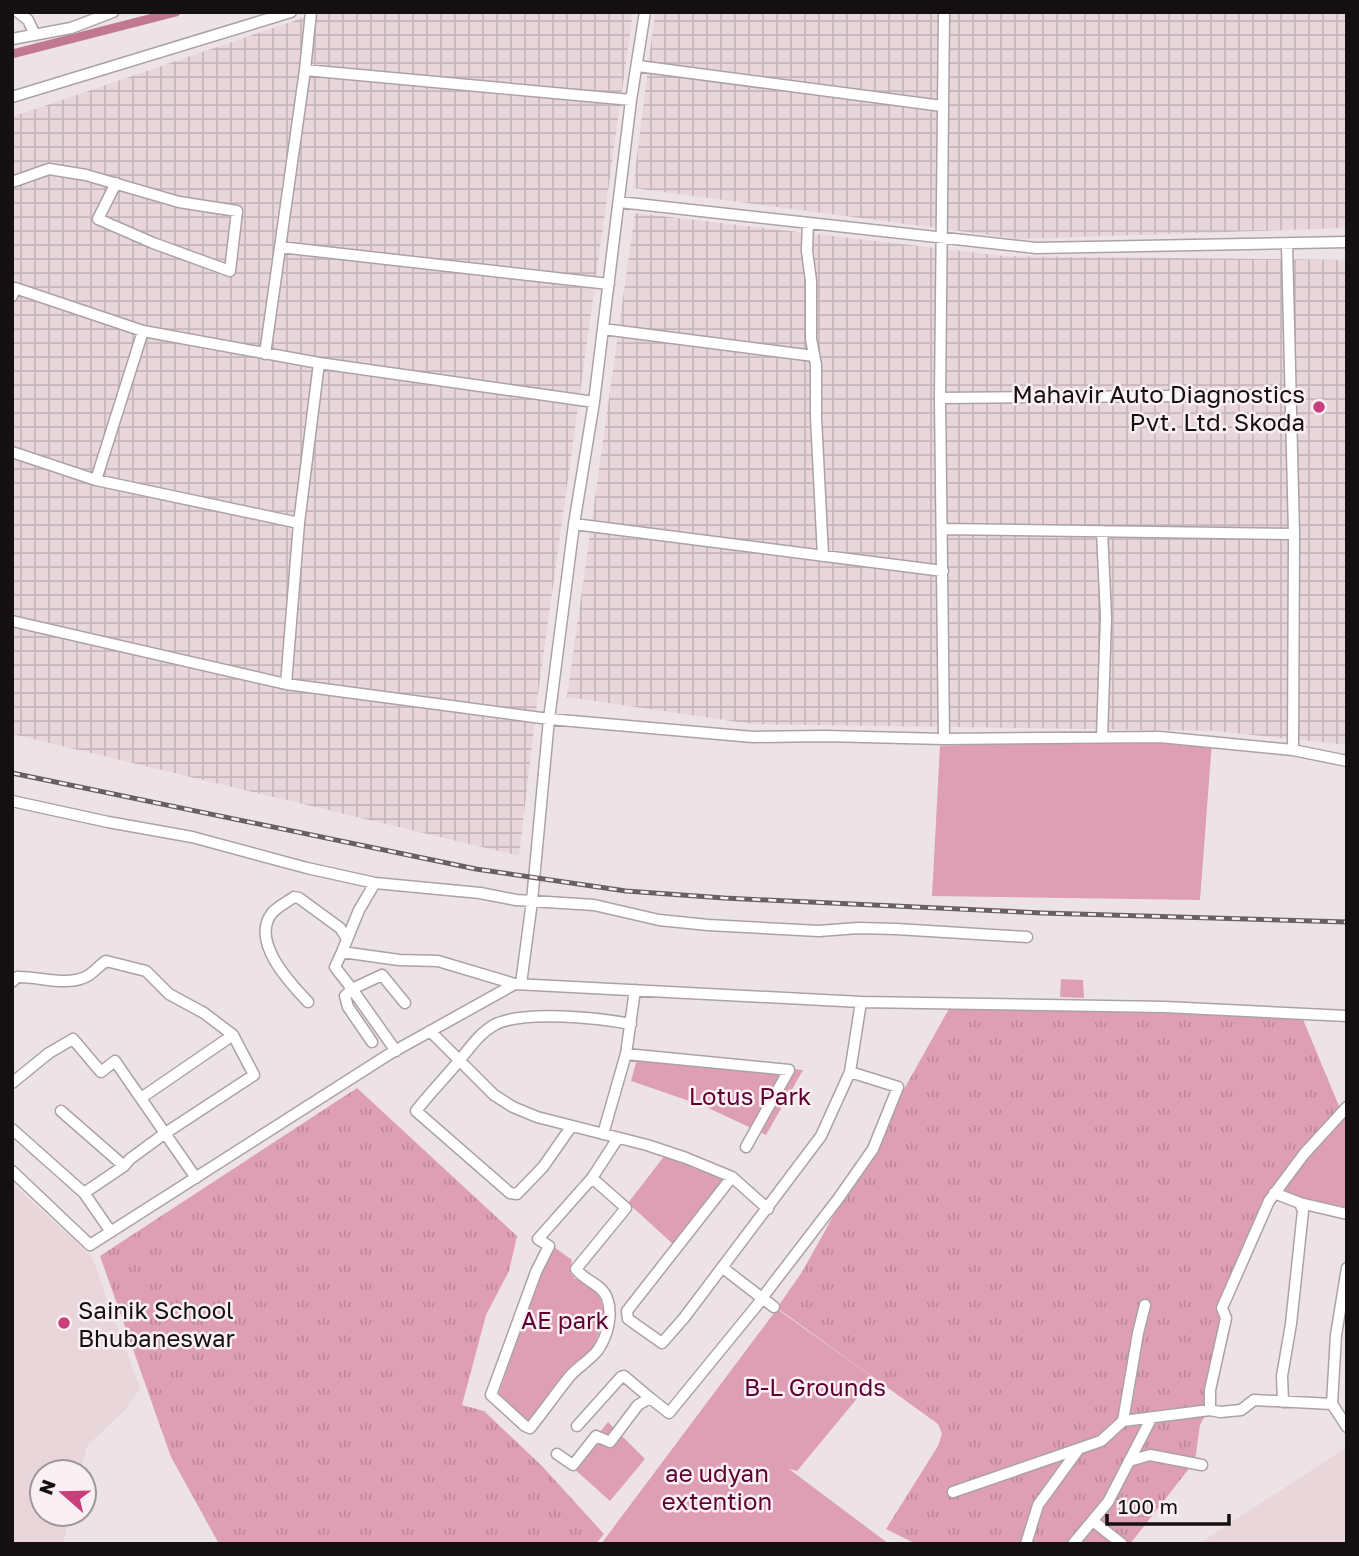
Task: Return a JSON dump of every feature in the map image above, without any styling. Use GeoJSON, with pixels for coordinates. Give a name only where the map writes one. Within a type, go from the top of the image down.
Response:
{"type":"FeatureCollection","features":[{"type":"Feature","properties":{"kind":"street"},"geometry":{"type":"LineString","coordinates":[[18,12],[28,20],[35,35]]}},
{"type":"Feature","properties":{"kind":"street"},"geometry":{"type":"LineString","coordinates":[[12,39],[71,28],[113,12]]}},
{"type":"Feature","properties":{"kind":"street"},"geometry":{"type":"LineString","coordinates":[[12,97],[271,15],[291,12]]}},
{"type":"Feature","properties":{"kind":"street"},"geometry":{"type":"LineString","coordinates":[[265,354],[311,12]]}},
{"type":"Feature","properties":{"kind":"street"},"geometry":{"type":"LineString","coordinates":[[518,984],[532,901],[549,719],[574,524],[594,402],[631,100],[645,12]]}},
{"type":"Feature","properties":{"kind":"street"},"geometry":{"type":"LineString","coordinates":[[944,12],[940,398],[944,739]]}},
{"type":"Feature","properties":{"kind":"street"},"geometry":{"type":"LineString","coordinates":[[638,66],[942,106]]}},
{"type":"Feature","properties":{"kind":"street"},"geometry":{"type":"LineString","coordinates":[[305,70],[631,100]]}},
{"type":"Feature","properties":{"kind":"street"},"geometry":{"type":"LineString","coordinates":[[12,182],[49,169],[86,175],[116,183],[178,202],[237,211],[230,271],[153,243],[98,219],[116,183]]}},
{"type":"Feature","properties":{"kind":"street"},"geometry":{"type":"LineString","coordinates":[[619,202],[1036,248],[1347,242]]}},
{"type":"Feature","properties":{"kind":"street"},"geometry":{"type":"LineString","coordinates":[[808,223],[811,340],[814,356],[823,556]]}},
{"type":"Feature","properties":{"kind":"street"},"geometry":{"type":"LineString","coordinates":[[1287,244],[1294,534],[1293,750]]}},
{"type":"Feature","properties":{"kind":"street"},"geometry":{"type":"LineString","coordinates":[[280,247],[608,284]]}},
{"type":"Feature","properties":{"kind":"street"},"geometry":{"type":"LineString","coordinates":[[12,296],[15,288],[143,331],[265,354],[594,402]]}},
{"type":"Feature","properties":{"kind":"street"},"geometry":{"type":"LineString","coordinates":[[603,329],[814,356]]}},
{"type":"Feature","properties":{"kind":"street"},"geometry":{"type":"LineString","coordinates":[[96,481],[143,331]]}},
{"type":"Feature","properties":{"kind":"street"},"geometry":{"type":"LineString","coordinates":[[286,684],[299,523],[319,363]]}},
{"type":"Feature","properties":{"kind":"street"},"geometry":{"type":"LineString","coordinates":[[940,398],[1291,395]]}},
{"type":"Feature","properties":{"kind":"street"},"geometry":{"type":"LineString","coordinates":[[12,452],[96,481],[299,523]]}},
{"type":"Feature","properties":{"kind":"street"},"geometry":{"type":"LineString","coordinates":[[574,524],[943,571]]}},
{"type":"Feature","properties":{"kind":"street"},"geometry":{"type":"LineString","coordinates":[[942,529],[1294,534]]}},
{"type":"Feature","properties":{"kind":"street"},"geometry":{"type":"LineString","coordinates":[[1102,531],[1106,617],[1102,737]]}},
{"type":"Feature","properties":{"kind":"street"},"geometry":{"type":"LineString","coordinates":[[12,621],[286,684],[549,719],[753,737],[1160,737],[1293,750],[1347,761]]}},
{"type":"Feature","properties":{"kind":"street"},"geometry":{"type":"LineString","coordinates":[[12,801],[192,837],[307,869],[375,883],[532,901],[594,905],[659,920],[708,925],[819,931],[896,929],[1027,937]]}},
{"type":"Feature","properties":{"kind":"street"},"geometry":{"type":"LineString","coordinates":[[375,883],[346,937],[335,967],[396,1051]]}},
{"type":"Feature","properties":{"kind":"street"},"geometry":{"type":"LineString","coordinates":[[308,1002],[280,973],[275,962],[265,928],[272,912],[294,897],[299,898],[340,928],[346,937]]}},
{"type":"Feature","properties":{"kind":"street"},"geometry":{"type":"LineString","coordinates":[[342,952],[382,958],[438,961],[518,984],[861,1002],[1165,1007],[1347,1016]]}},
{"type":"Feature","properties":{"kind":"street"},"geometry":{"type":"LineString","coordinates":[[382,958],[382,975],[405,1003]]}},
{"type":"Feature","properties":{"kind":"street"},"geometry":{"type":"LineString","coordinates":[[12,982],[17,978],[29,977],[79,979],[90,975],[106,961],[146,971],[169,994],[204,1013],[233,1035],[254,1075],[164,1134],[84,1193]]}},
{"type":"Feature","properties":{"kind":"street"},"geometry":{"type":"LineString","coordinates":[[372,1042],[348,1007],[345,996],[352,989],[382,975]]}},
{"type":"Feature","properties":{"kind":"street"},"geometry":{"type":"LineString","coordinates":[[12,1171],[90,1245],[396,1051],[518,984]]}},
{"type":"Feature","properties":{"kind":"street"},"geometry":{"type":"LineString","coordinates":[[603,1134],[626,1054],[635,990]]}},
{"type":"Feature","properties":{"kind":"street"},"geometry":{"type":"LineString","coordinates":[[732,1177],[627,1311],[628,1319],[662,1343],[723,1268],[821,1136],[850,1072],[861,1002]]}},
{"type":"Feature","properties":{"kind":"street"},"geometry":{"type":"LineString","coordinates":[[571,1127],[543,1167],[517,1194],[510,1193],[416,1111],[479,1035],[497,1024],[522,1018],[605,1019],[631,1024]]}},
{"type":"Feature","properties":{"kind":"street"},"geometry":{"type":"LineString","coordinates":[[430,1031],[494,1095],[513,1107],[571,1127],[686,1157],[732,1177],[768,1209]]}},
{"type":"Feature","properties":{"kind":"street"},"geometry":{"type":"LineString","coordinates":[[141,1098],[233,1035]]}},
{"type":"Feature","properties":{"kind":"street"},"geometry":{"type":"LineString","coordinates":[[12,1083],[73,1039],[101,1072],[115,1061],[196,1178]]}},
{"type":"Feature","properties":{"kind":"street"},"geometry":{"type":"LineString","coordinates":[[626,1054],[789,1070],[746,1147]]}},
{"type":"Feature","properties":{"kind":"street"},"geometry":{"type":"LineString","coordinates":[[577,1426],[621,1377],[625,1376],[669,1413],[762,1298],[873,1149],[887,1118],[898,1087],[850,1072]]}},
{"type":"Feature","properties":{"kind":"street"},"geometry":{"type":"LineString","coordinates":[[1210,1410],[1210,1390],[1226,1318],[1222,1308],[1257,1226],[1274,1193],[1304,1154],[1347,1107]]}},
{"type":"Feature","properties":{"kind":"street"},"geometry":{"type":"LineString","coordinates":[[61,1111],[124,1166]]}},
{"type":"Feature","properties":{"kind":"street"},"geometry":{"type":"LineString","coordinates":[[12,1129],[84,1193],[111,1232]]}},
{"type":"Feature","properties":{"kind":"street"},"geometry":{"type":"LineString","coordinates":[[592,1178],[626,1208],[576,1269],[581,1276],[601,1288],[607,1298],[611,1318],[598,1350],[570,1376],[553,1402],[530,1428],[491,1395],[536,1272],[548,1247],[538,1239],[592,1178],[618,1138]]}},
{"type":"Feature","properties":{"kind":"street"},"geometry":{"type":"LineString","coordinates":[[1274,1193],[1300,1203],[1347,1214]]}},
{"type":"Feature","properties":{"kind":"street"},"geometry":{"type":"LineString","coordinates":[[1283,1402],[1282,1376],[1303,1211],[1300,1203]]}},
{"type":"Feature","properties":{"kind":"street"},"geometry":{"type":"LineString","coordinates":[[723,1268],[774,1307]]}},
{"type":"Feature","properties":{"kind":"street"},"geometry":{"type":"LineString","coordinates":[[1347,1268],[1336,1335],[1332,1404],[1347,1427]]}},
{"type":"Feature","properties":{"kind":"street"},"geometry":{"type":"LineString","coordinates":[[953,1492],[1101,1441],[1123,1420],[1136,1343],[1146,1305]]}},
{"type":"Feature","properties":{"kind":"street"},"geometry":{"type":"LineString","coordinates":[[557,1454],[573,1465],[596,1436],[610,1442],[638,1405],[650,1398]]}},
{"type":"Feature","properties":{"kind":"street"},"geometry":{"type":"LineString","coordinates":[[1123,1420],[1210,1410],[1241,1410],[1254,1400],[1332,1404]]}},
{"type":"Feature","properties":{"kind":"street"},"geometry":{"type":"LineString","coordinates":[[1073,1544],[1108,1502],[1152,1417]]}},
{"type":"Feature","properties":{"kind":"street"},"geometry":{"type":"LineString","coordinates":[[1026,1544],[1038,1505],[1078,1450]]}},
{"type":"Feature","properties":{"kind":"street"},"geometry":{"type":"LineString","coordinates":[[1129,1461],[1150,1455],[1202,1465]]}},
{"type":"Feature","properties":{"kind":"street"},"geometry":{"type":"LineString","coordinates":[[1093,1521],[1122,1544]]}},
{"type":"Feature","properties":{"kind":"shaded area"},"geometry":{"type":"Polygon","coordinates":[[[320,12],[633,12],[538,694],[519,856],[12,734],[12,117],[320,12]]]}},
{"type":"Feature","properties":{"kind":"shaded area"},"geometry":{"type":"Polygon","coordinates":[[[655,12],[1347,12],[1347,228],[1019,239],[633,188],[655,12]]]}},
{"type":"Feature","properties":{"kind":"shaded area"},"geometry":{"type":"Polygon","coordinates":[[[635,213],[1005,256],[1347,260],[1347,745],[1216,731],[752,724],[567,697],[635,213]]]}},
{"type":"Feature","properties":{"kind":"shaded area","name":"Sainik School Bhubaneswar"},"geometry":{"type":"Polygon","coordinates":[[[12,1183],[92,1257],[140,1389],[124,1411],[87,1446],[84,1458],[28,1458],[28,1528],[67,1528],[63,1544],[12,1544],[12,1183]]]}},
{"type":"Feature","properties":{"kind":"shaded area"},"geometry":{"type":"Polygon","coordinates":[[[1347,1447],[1347,1544],[1198,1544],[1347,1447]]]}},
{"type":"Feature","properties":{"kind":"green space"},"geometry":{"type":"Polygon","coordinates":[[[1154,738],[1212,742],[1200,900],[932,896],[940,746],[1154,738]]]}},
{"type":"Feature","properties":{"kind":"green space"},"geometry":{"type":"Polygon","coordinates":[[[1061,979],[1083,980],[1084,998],[1060,997],[1061,979]]]}},
{"type":"Feature","properties":{"kind":"green space"},"geometry":{"type":"Polygon","coordinates":[[[951,1005],[1302,1017],[1341,1111],[1310,1146],[1244,1251],[1224,1317],[1209,1408],[1200,1425],[1195,1461],[1130,1544],[916,1544],[886,1529],[938,1446],[942,1434],[938,1424],[777,1308],[802,1272],[951,1005]]]}},
{"type":"Feature","properties":{"kind":"green space","name":"Lotus Park"},"geometry":{"type":"Polygon","coordinates":[[[639,1052],[803,1070],[766,1135],[704,1106],[631,1081],[639,1052]]]}},
{"type":"Feature","properties":{"kind":"green space"},"geometry":{"type":"Polygon","coordinates":[[[357,1088],[517,1236],[509,1271],[486,1315],[462,1405],[484,1411],[542,1466],[604,1534],[596,1544],[219,1544],[171,1457],[100,1256],[357,1088]]]}},
{"type":"Feature","properties":{"kind":"green space"},"geometry":{"type":"Polygon","coordinates":[[[1347,1109],[1347,1213],[1275,1193],[1347,1109]]]}},
{"type":"Feature","properties":{"kind":"green space"},"geometry":{"type":"Polygon","coordinates":[[[665,1155],[727,1178],[675,1246],[628,1203],[665,1155]]]}},
{"type":"Feature","properties":{"kind":"green space","name":"AE park"},"geometry":{"type":"Polygon","coordinates":[[[554,1247],[572,1260],[570,1272],[575,1279],[584,1278],[599,1295],[606,1318],[593,1347],[564,1376],[528,1422],[498,1395],[539,1280],[534,1277],[554,1247]]]}},
{"type":"Feature","properties":{"kind":"green space","name":"ae udyan extention"},"geometry":{"type":"Polygon","coordinates":[[[777,1309],[874,1378],[797,1471],[789,1469],[889,1544],[601,1544],[777,1309]]]}},
{"type":"Feature","properties":{"kind":"green space"},"geometry":{"type":"Polygon","coordinates":[[[608,1422],[645,1459],[610,1501],[572,1467],[608,1422]]]}},
{"type":"Feature","properties":{"kind":"waterway"},"geometry":{"type":"LineString","coordinates":[[12,54],[176,12]]}},
{"type":"Feature","properties":{"kind":"railway"},"geometry":{"type":"LineString","coordinates":[[12,773],[476,869],[626,891],[1042,913],[1347,922]]}},
{"type":"Feature","properties":{"kind":"place","name":"Mahavir Auto Diagnostics Pvt. Ltd. Skoda"},"geometry":{"type":"Point","coordinates":[1319,407]}},
{"type":"Feature","properties":{"kind":"place","name":"Sainik School Bhubaneswar"},"geometry":{"type":"Point","coordinates":[64,1323]}},
{"type":"Feature","properties":{"kind":"park label","name":"B-L Grounds"},"geometry":{"type":"Point","coordinates":[815,1386]}}]}
